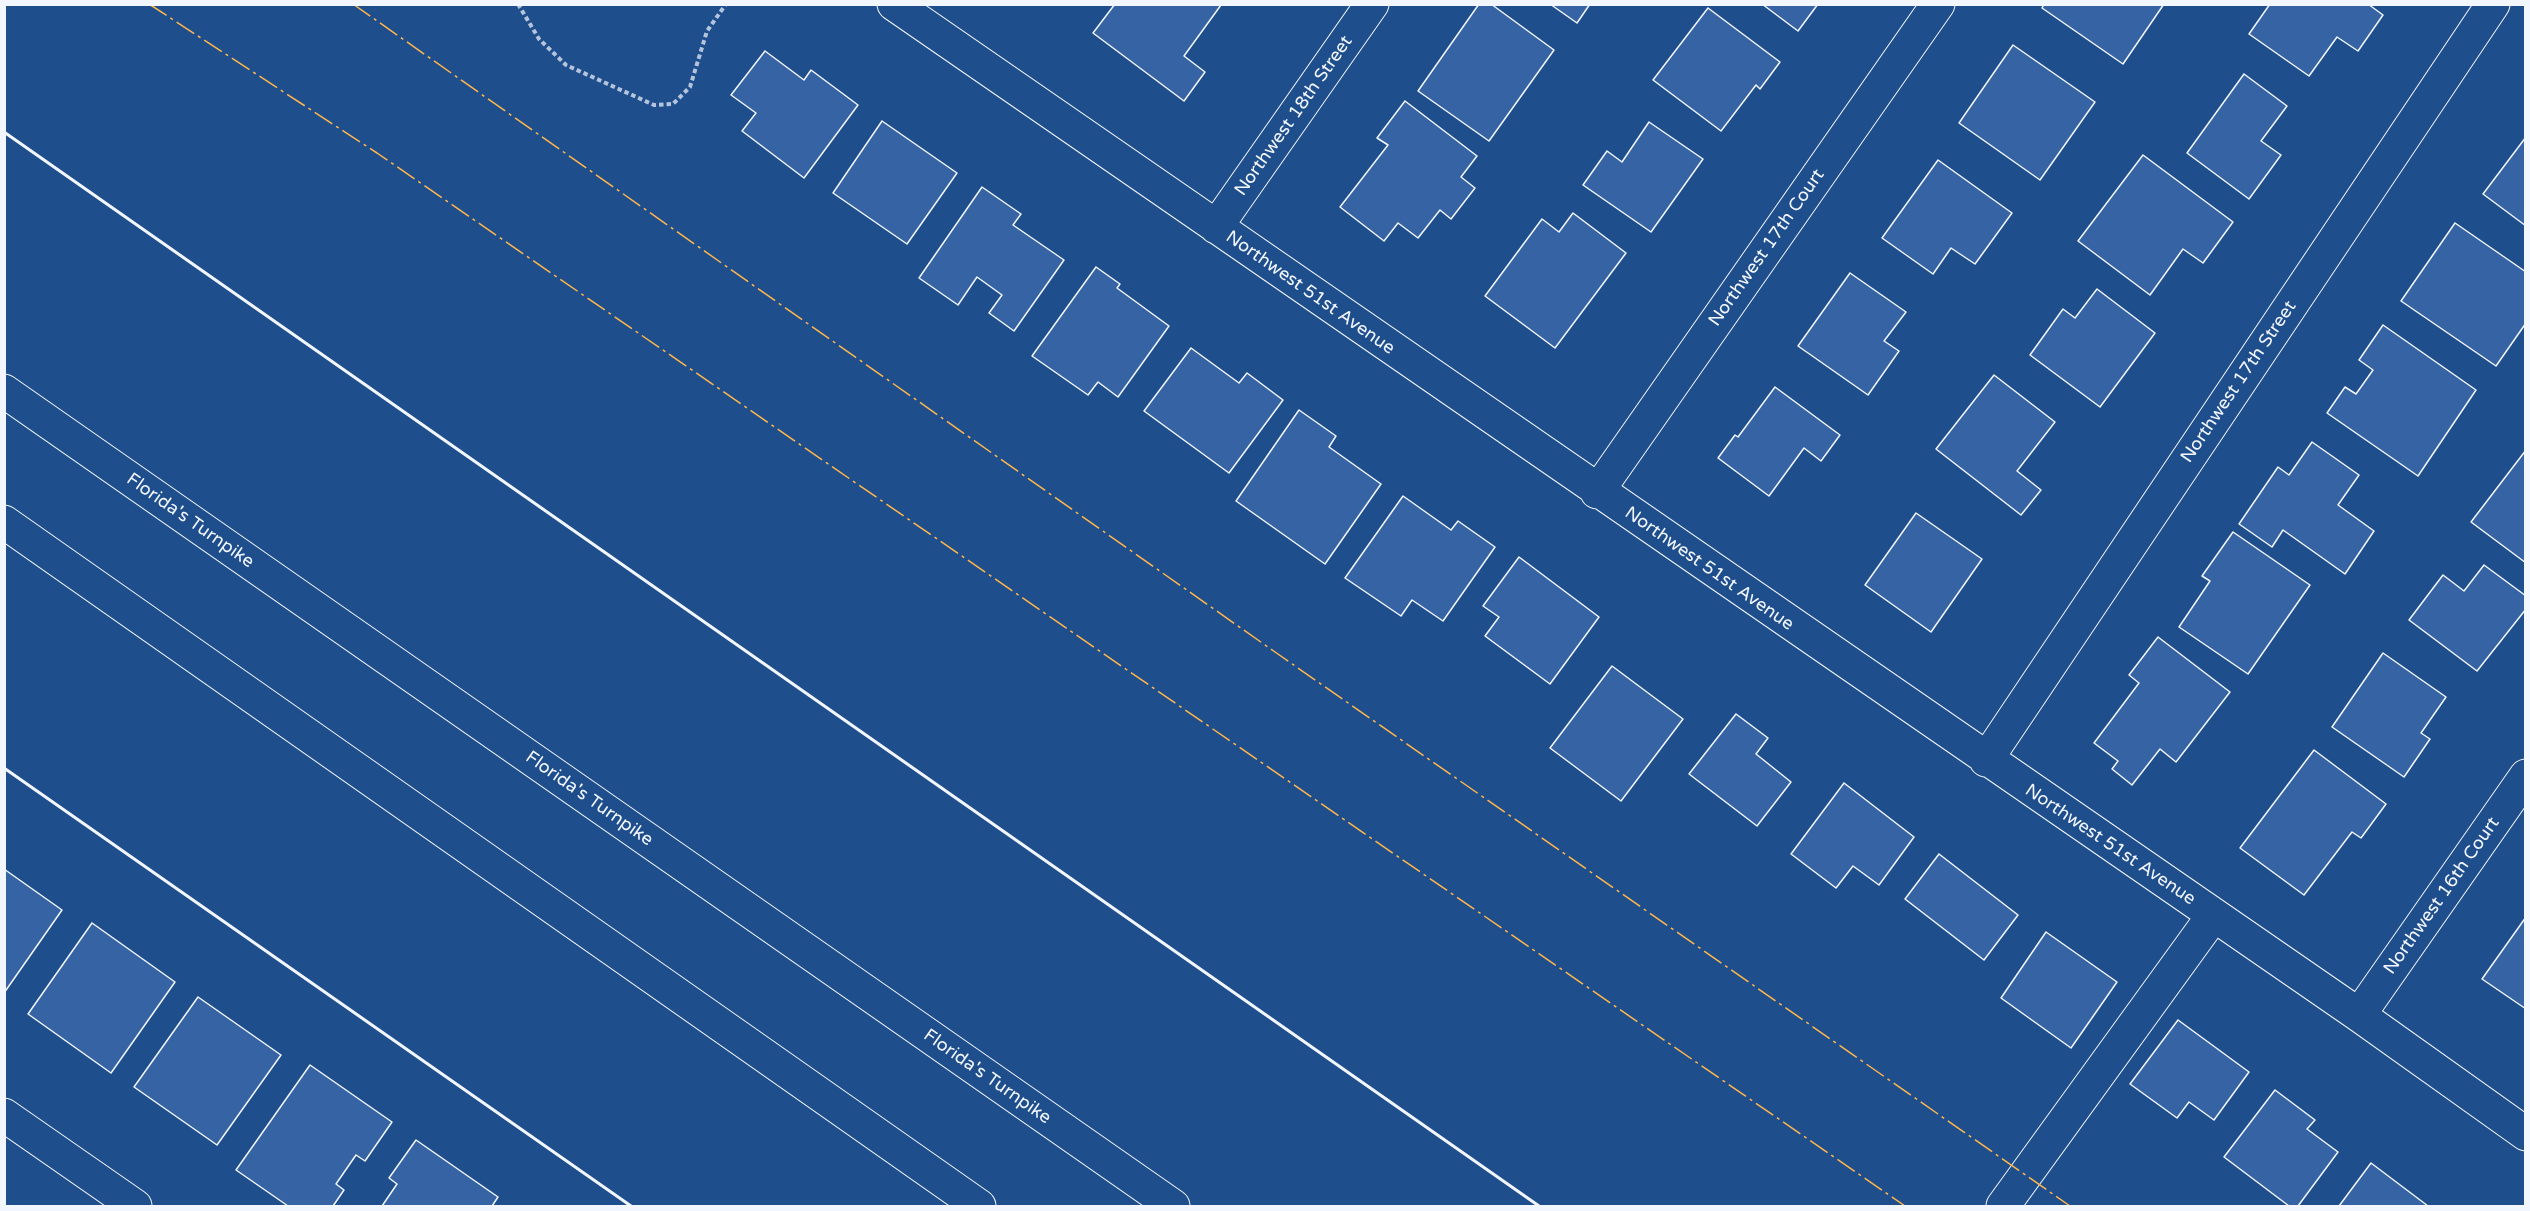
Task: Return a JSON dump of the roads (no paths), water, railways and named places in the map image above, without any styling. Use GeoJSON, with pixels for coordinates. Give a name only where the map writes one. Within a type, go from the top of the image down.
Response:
{"type":"FeatureCollection","features":[{"type":"Feature","properties":{"kind":"main road","name":"Northwest 51st Avenue"},"geometry":{"type":"LineString","coordinates":[[894,4],[1597,492],[2359,1015],[2526,1134]]}},
{"type":"Feature","properties":{"kind":"main road","name":"Northwest 18th Street"},"geometry":{"type":"LineString","coordinates":[[1216,227],[1372,4]]}},
{"type":"Feature","properties":{"kind":"main road","name":"Northwest 17th Court"},"geometry":{"type":"LineString","coordinates":[[1597,492],[1938,4]]}},
{"type":"Feature","properties":{"kind":"main road","name":"Northwest 17th Street"},"geometry":{"type":"LineString","coordinates":[[1986,760],[2493,4]]}},
{"type":"Feature","properties":{"kind":"main road","name":"Florida's Turnpike"},"geometry":{"type":"LineString","coordinates":[[4,391],[1173,1206]]}},
{"type":"Feature","properties":{"kind":"main road"},"geometry":{"type":"LineString","coordinates":[[4,522],[979,1206]]}},
{"type":"Feature","properties":{"kind":"main road","name":"Northwest 16th Court"},"geometry":{"type":"LineString","coordinates":[[2359,1015],[2526,776]]}},
{"type":"Feature","properties":{"kind":"main road"},"geometry":{"type":"LineString","coordinates":[[2002,1206],[2213,916]]}},
{"type":"Feature","properties":{"kind":"main road"},"geometry":{"type":"LineString","coordinates":[[5,1117],[135,1206]]}}]}
